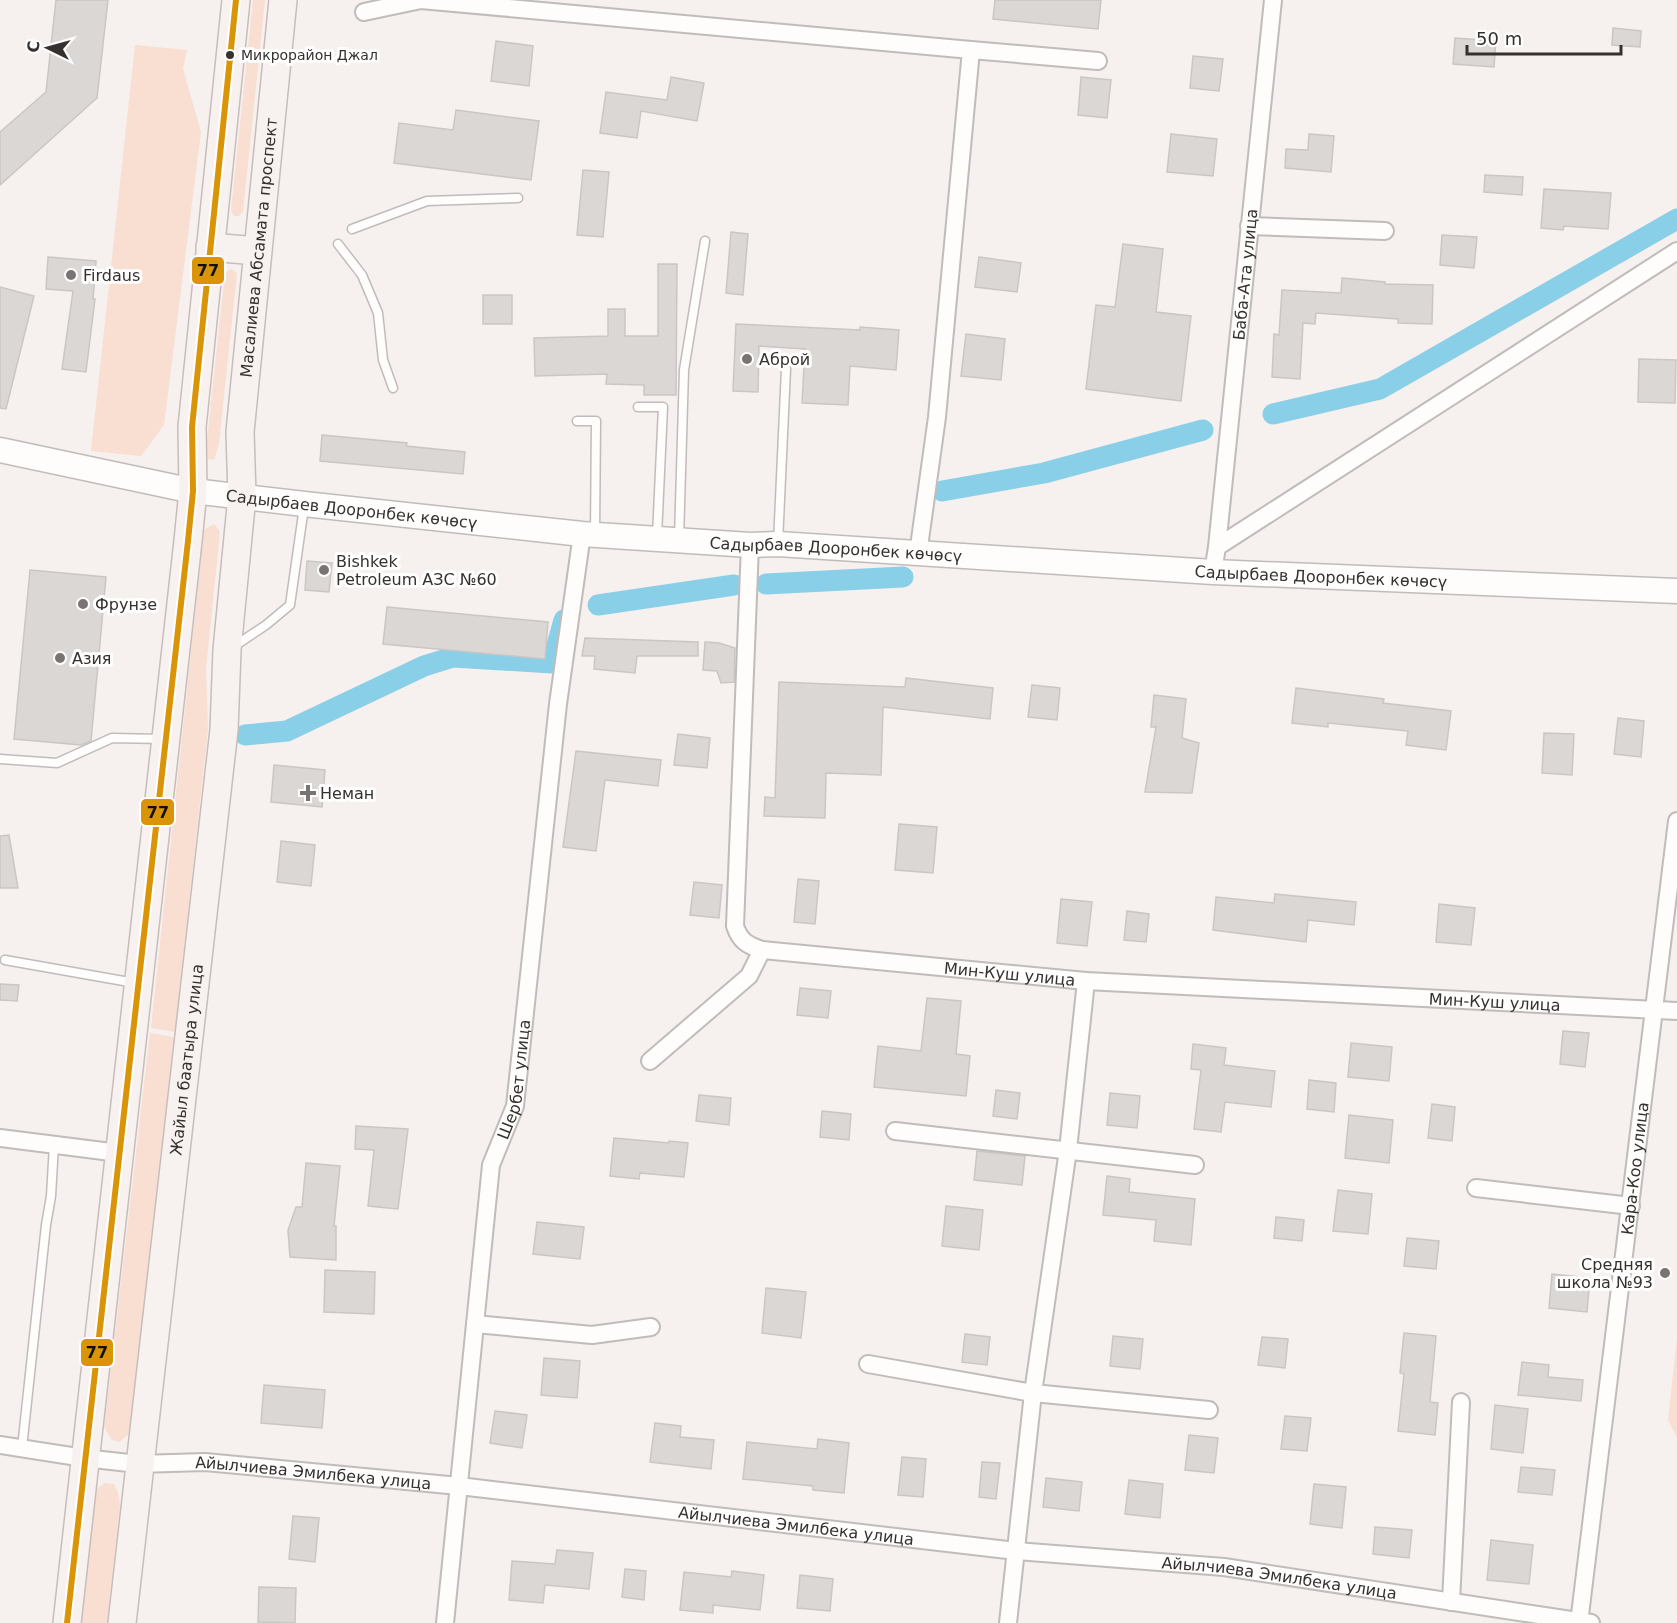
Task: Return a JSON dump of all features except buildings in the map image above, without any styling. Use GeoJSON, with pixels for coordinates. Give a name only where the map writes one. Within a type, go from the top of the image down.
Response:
{"type":"FeatureCollection","features":[{"type":"Feature","properties":{"kind":"main road"},"geometry":{"type":"LineString","coordinates":[[67,1623],[193,490],[192,427],[236,0]]}},
{"type":"Feature","properties":{"kind":"main road","name":"Масалиева Абсамата проспект"},"geometry":{"type":"LineString","coordinates":[[242,496],[240,432],[283,0]]}},
{"type":"Feature","properties":{"kind":"main road"},"geometry":{"type":"LineString","coordinates":[[210,247],[257,251]]}},
{"type":"Feature","properties":{"kind":"main road","name":"Садырбаев Дооронбек көчөсү"},"geometry":{"type":"LineString","coordinates":[[0,450],[193,490],[589,534],[1213,572],[1677,591]]}},
{"type":"Feature","properties":{"kind":"main road","name":"Жайыл баатыра улица"},"geometry":{"type":"LineString","coordinates":[[122,1623],[138,1464],[224,730],[227,650],[242,496]]}},
{"type":"Feature","properties":{"kind":"street"},"geometry":{"type":"LineString","coordinates":[[364,12],[421,0],[1098,61]]}},
{"type":"Feature","properties":{"kind":"street","name":"Баба-Ата улица"},"geometry":{"type":"LineString","coordinates":[[1213,572],[1273,0]]}},
{"type":"Feature","properties":{"kind":"street"},"geometry":{"type":"LineString","coordinates":[[918,554],[937,417],[971,51]]}},
{"type":"Feature","properties":{"kind":"street"},"geometry":{"type":"LineString","coordinates":[[1249,226],[1385,231]]}},
{"type":"Feature","properties":{"kind":"street"},"geometry":{"type":"LineString","coordinates":[[1217,547],[1677,251]]}},
{"type":"Feature","properties":{"kind":"street","name":"Шербет улица"},"geometry":{"type":"LineString","coordinates":[[445,1623],[491,1165],[515,1106],[558,704],[589,534]]}},
{"type":"Feature","properties":{"kind":"street","name":"Мин-Куш улица"},"geometry":{"type":"LineString","coordinates":[[750,544],[735,926],[738,937],[748,945],[762,950],[1086,981],[1677,1011]]}},
{"type":"Feature","properties":{"kind":"street","name":"Кара-Коо улица"},"geometry":{"type":"LineString","coordinates":[[1583,1623],[1677,821]]}},
{"type":"Feature","properties":{"kind":"street"},"geometry":{"type":"LineString","coordinates":[[650,1061],[749,976],[762,950]]}},
{"type":"Feature","properties":{"kind":"street"},"geometry":{"type":"LineString","coordinates":[[1008,1623],[1033,1393],[1068,1150],[1086,981]]}},
{"type":"Feature","properties":{"kind":"street"},"geometry":{"type":"LineString","coordinates":[[895,1131],[1195,1165]]}},
{"type":"Feature","properties":{"kind":"street"},"geometry":{"type":"LineString","coordinates":[[0,1138],[120,1153]]}},
{"type":"Feature","properties":{"kind":"street"},"geometry":{"type":"LineString","coordinates":[[1476,1188],[1631,1206]]}},
{"type":"Feature","properties":{"kind":"street"},"geometry":{"type":"LineString","coordinates":[[475,1324],[592,1335],[651,1327]]}},
{"type":"Feature","properties":{"kind":"street"},"geometry":{"type":"LineString","coordinates":[[868,1364],[1033,1393],[1209,1410]]}},
{"type":"Feature","properties":{"kind":"street"},"geometry":{"type":"LineString","coordinates":[[1451,1602],[1461,1402]]}},
{"type":"Feature","properties":{"kind":"street","name":"Айылчиева Эмилбека улица"},"geometry":{"type":"LineString","coordinates":[[0,1445],[138,1464],[205,1462],[459,1486],[1016,1551],[1224,1568],[1583,1623]]}},
{"type":"Feature","properties":{"kind":"lane"},"geometry":{"type":"LineString","coordinates":[[352,229],[427,201],[518,198]]}},
{"type":"Feature","properties":{"kind":"lane"},"geometry":{"type":"LineString","coordinates":[[668,540],[684,370],[705,241]]}},
{"type":"Feature","properties":{"kind":"lane"},"geometry":{"type":"LineString","coordinates":[[338,244],[362,275],[378,313],[383,360],[393,388]]}},
{"type":"Feature","properties":{"kind":"lane"},"geometry":{"type":"LineString","coordinates":[[778,544],[786,369]]}},
{"type":"Feature","properties":{"kind":"lane"},"geometry":{"type":"LineString","coordinates":[[638,407],[663,407],[668,540]]}},
{"type":"Feature","properties":{"kind":"lane"},"geometry":{"type":"LineString","coordinates":[[577,421],[596,421],[589,534]]}},
{"type":"Feature","properties":{"kind":"lane"},"geometry":{"type":"LineString","coordinates":[[227,650],[266,625],[290,605],[304,504]]}},
{"type":"Feature","properties":{"kind":"lane"},"geometry":{"type":"LineString","coordinates":[[0,759],[57,763],[112,738],[166,739]]}},
{"type":"Feature","properties":{"kind":"lane"},"geometry":{"type":"LineString","coordinates":[[4,960],[138,984]]}},
{"type":"Feature","properties":{"kind":"lane"},"geometry":{"type":"LineString","coordinates":[[22,1448],[51,1196],[54,1145]]}},
{"type":"Feature","properties":{"kind":"shaded area"},"geometry":{"type":"Polygon","coordinates":[[[253,0],[265,0],[243,212],[239,216],[234,216],[231,210],[253,0]]]}},
{"type":"Feature","properties":{"kind":"shaded area"},"geometry":{"type":"Polygon","coordinates":[[[135,45],[187,50],[183,69],[201,132],[164,425],[141,456],[91,451],[135,45]]]}},
{"type":"Feature","properties":{"kind":"shaded area"},"geometry":{"type":"Polygon","coordinates":[[[231,269],[237,273],[219,444],[214,460],[208,459],[206,449],[225,273],[231,269]]]}},
{"type":"Feature","properties":{"kind":"shaded area"},"geometry":{"type":"Polygon","coordinates":[[[214,524],[220,532],[206,669],[208,729],[175,1032],[151,1028],[204,530],[214,524]]]}},
{"type":"Feature","properties":{"kind":"shaded area"},"geometry":{"type":"Polygon","coordinates":[[[150,1033],[174,1037],[129,1434],[119,1442],[112,1440],[104,1427],[150,1033]]]}},
{"type":"Feature","properties":{"kind":"shaded area"},"geometry":{"type":"Polygon","coordinates":[[[1677,1337],[1677,1438],[1668,1420],[1677,1337]]]}},
{"type":"Feature","properties":{"kind":"shaded area"},"geometry":{"type":"Polygon","coordinates":[[[105,1483],[114,1484],[120,1505],[107,1623],[80,1623],[94,1502],[97,1489],[105,1483]]]}},
{"type":"Feature","properties":{"kind":"waterway"},"geometry":{"type":"LineString","coordinates":[[1273,414],[1380,389],[1677,219]]}},
{"type":"Feature","properties":{"kind":"waterway"},"geometry":{"type":"LineString","coordinates":[[942,491],[1044,473],[1203,430]]}},
{"type":"Feature","properties":{"kind":"waterway"},"geometry":{"type":"LineString","coordinates":[[766,584],[903,577]]}},
{"type":"Feature","properties":{"kind":"waterway"},"geometry":{"type":"LineString","coordinates":[[598,605],[734,585]]}},
{"type":"Feature","properties":{"kind":"waterway"},"geometry":{"type":"LineString","coordinates":[[245,735],[287,731],[424,666],[453,657],[552,663],[564,620]]}},
{"type":"Feature","properties":{"kind":"transit line","name":"77"},"geometry":{"type":"LineString","coordinates":[[67,1623],[188,541],[193,491],[192,427],[236,0]]}},
{"type":"Feature","properties":{"kind":"place","name":"Микрорайон Джал"},"geometry":{"type":"Point","coordinates":[230,55]}},
{"type":"Feature","properties":{"kind":"place","name":"Firdaus"},"geometry":{"type":"Point","coordinates":[71,275]}},
{"type":"Feature","properties":{"kind":"place","name":"Аброй"},"geometry":{"type":"Point","coordinates":[747,359]}},
{"type":"Feature","properties":{"kind":"place","name":"Bishkek Petroleum АЗС №60"},"geometry":{"type":"Point","coordinates":[324,570]}},
{"type":"Feature","properties":{"kind":"place","name":"Фрунзе"},"geometry":{"type":"Point","coordinates":[83,604]}},
{"type":"Feature","properties":{"kind":"place","name":"Азия"},"geometry":{"type":"Point","coordinates":[60,658]}},
{"type":"Feature","properties":{"kind":"place","name":"Неман"},"geometry":{"type":"Point","coordinates":[308,793]}},
{"type":"Feature","properties":{"kind":"place","name":"Средняя школа №93"},"geometry":{"type":"Point","coordinates":[1665,1273]}}]}
